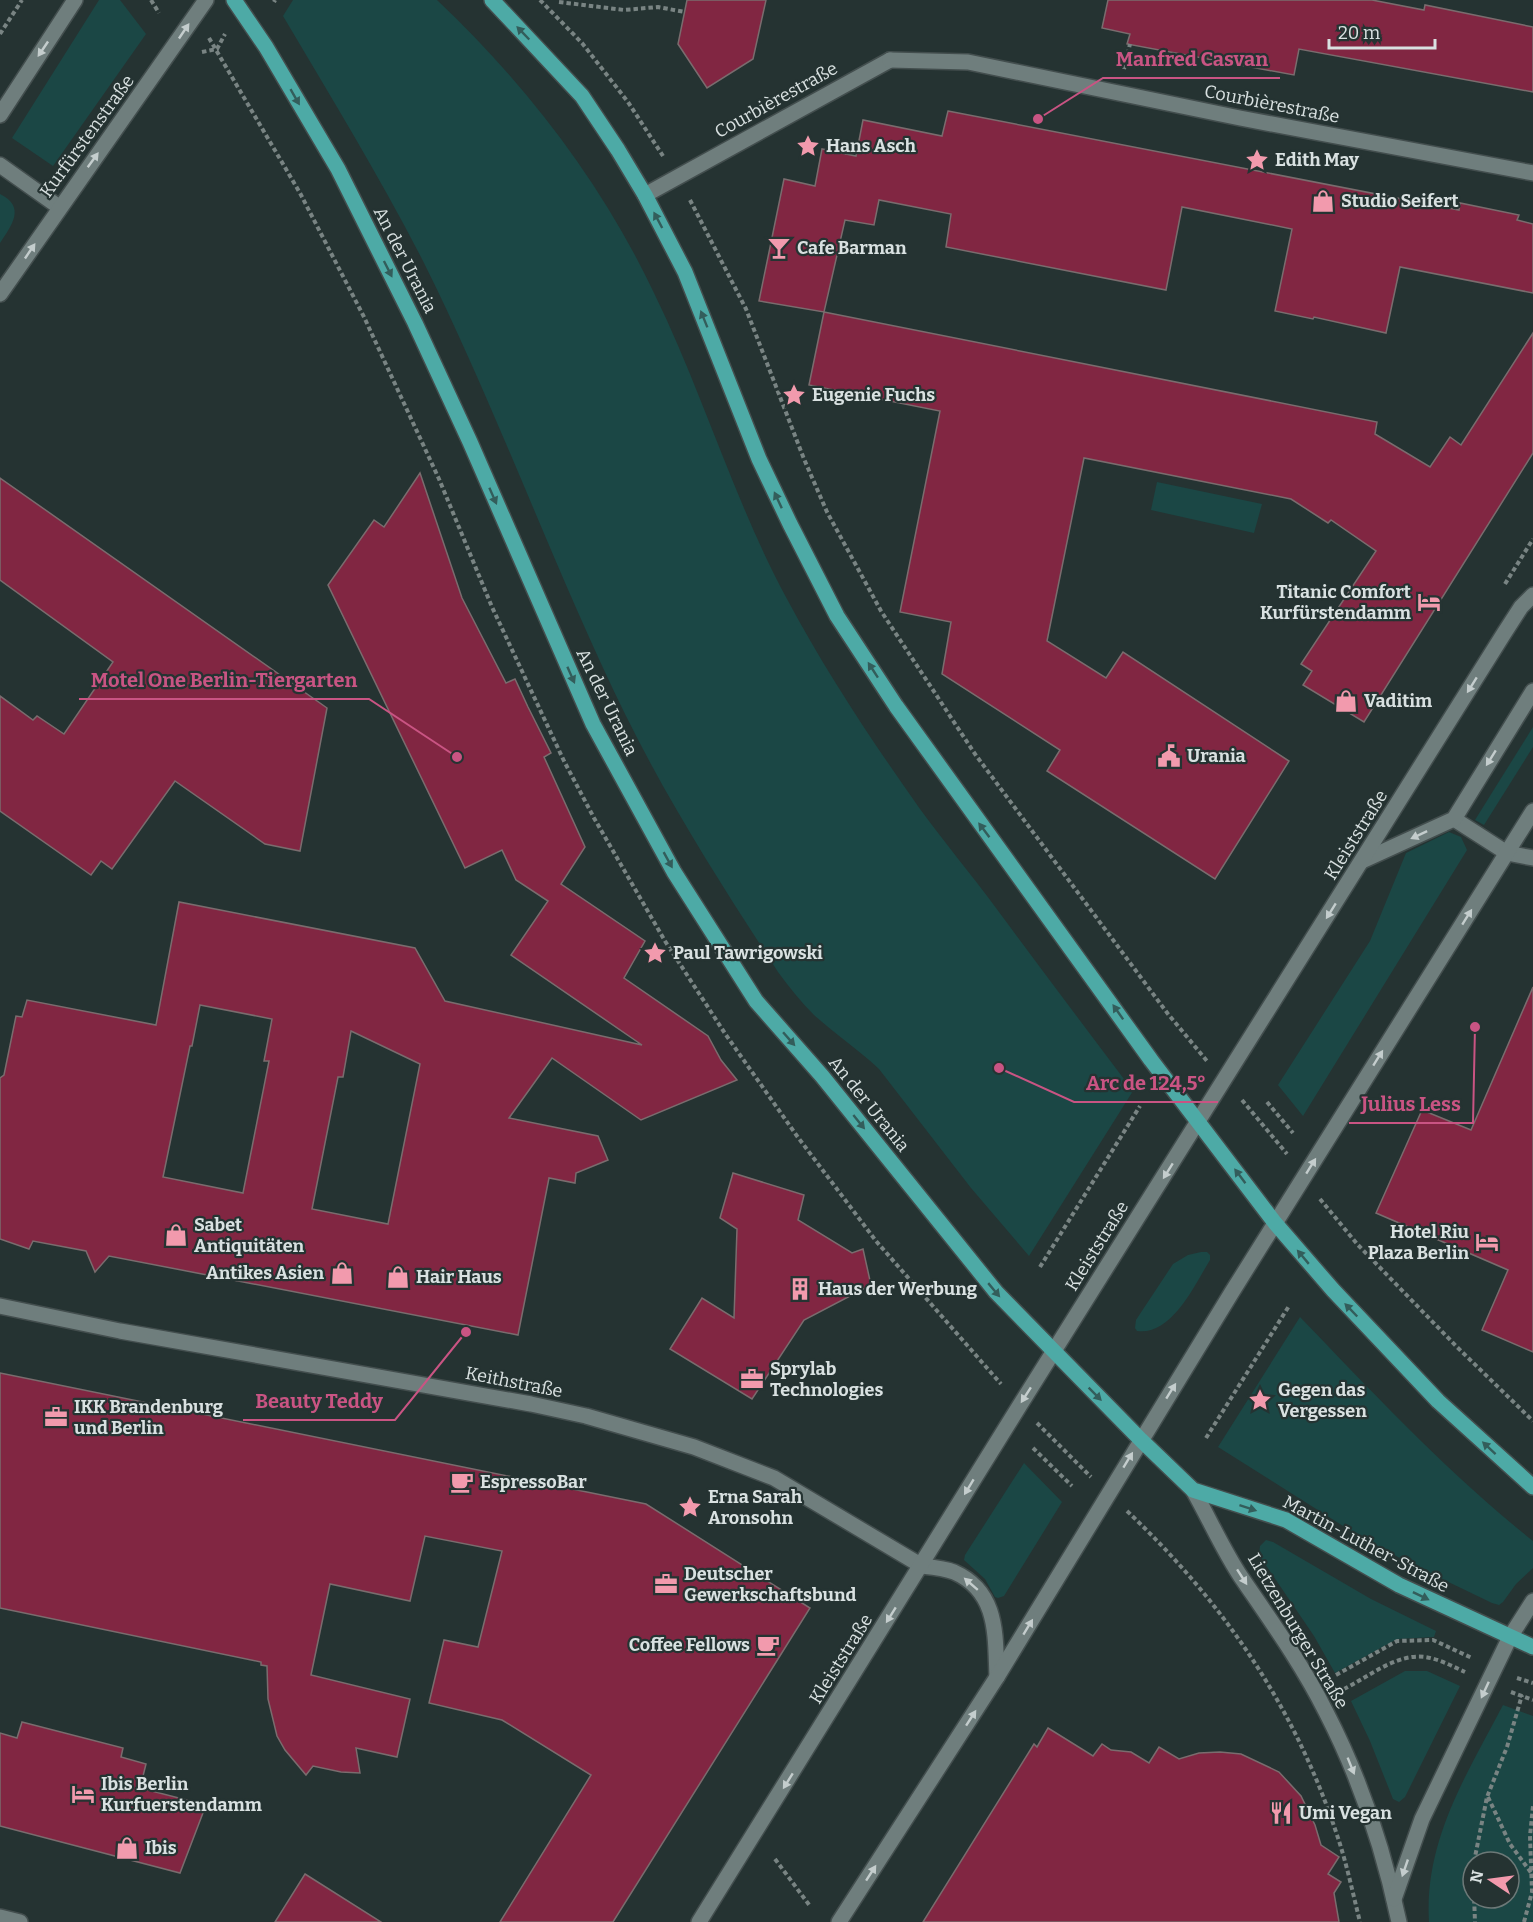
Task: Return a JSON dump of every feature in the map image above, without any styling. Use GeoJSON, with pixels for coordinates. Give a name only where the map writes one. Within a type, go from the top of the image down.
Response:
{"type":"FeatureCollection","features":[{"type":"Feature","properties":{"kind":"main road"},"geometry":{"type":"LineString","coordinates":[[0,116],[75,0]]}},
{"type":"Feature","properties":{"kind":"main road","name":"Kurfürstenstraße"},"geometry":{"type":"LineString","coordinates":[[0,294],[206,0]]}},
{"type":"Feature","properties":{"kind":"main road","name":"An der Urania"},"geometry":{"type":"LineString","coordinates":[[234,0],[266,46],[338,169],[416,323],[593,724],[674,872],[756,1001],[822,1076],[996,1292],[1053,1352]]}},
{"type":"Feature","properties":{"kind":"main road"},"geometry":{"type":"LineString","coordinates":[[492,0],[582,96],[645,195],[685,272],[764,470],[789,524],[837,616],[896,706],[977,820],[1059,929],[1151,1060],[1275,1223],[1333,1290],[1438,1401],[1533,1487]]}},
{"type":"Feature","properties":{"kind":"main road","name":"Courbièrestraße"},"geometry":{"type":"LineString","coordinates":[[645,195],[890,60],[968,62],[1239,118],[1533,173]]}},
{"type":"Feature","properties":{"kind":"main road"},"geometry":{"type":"LineString","coordinates":[[0,165],[59,207]]}},
{"type":"Feature","properties":{"kind":"main road","name":"Kleiststraße"},"geometry":{"type":"LineString","coordinates":[[699,1922],[1053,1352],[1509,626],[1533,595]]}},
{"type":"Feature","properties":{"kind":"main road"},"geometry":{"type":"LineString","coordinates":[[1362,861],[1454,819],[1533,691]]}},
{"type":"Feature","properties":{"kind":"main road"},"geometry":{"type":"LineString","coordinates":[[839,1922],[997,1677],[1140,1440],[1533,811]]}},
{"type":"Feature","properties":{"kind":"main road"},"geometry":{"type":"LineString","coordinates":[[1454,819],[1507,853],[1533,858]]}},
{"type":"Feature","properties":{"kind":"main road","name":"Keithstraße"},"geometry":{"type":"LineString","coordinates":[[0,1306],[120,1331],[531,1404],[586,1416],[694,1447],[774,1478],[922,1566]]}},
{"type":"Feature","properties":{"kind":"main road","name":"Martin-Luther-Straße"},"geometry":{"type":"LineString","coordinates":[[1053,1352],[1193,1490],[1286,1520],[1399,1585],[1533,1647]]}},
{"type":"Feature","properties":{"kind":"main road","name":"Lietzenburger Straße"},"geometry":{"type":"LineString","coordinates":[[1193,1490],[1240,1575],[1276,1626],[1327,1713],[1366,1806],[1399,1922]]}},
{"type":"Feature","properties":{"kind":"main road"},"geometry":{"type":"LineString","coordinates":[[922,1566],[952,1571],[962,1576],[973,1585],[988,1604],[994,1624],[997,1677]]}},
{"type":"Feature","properties":{"kind":"main road"},"geometry":{"type":"LineString","coordinates":[[1394,1899],[1422,1819],[1510,1637],[1533,1601]]}},
{"type":"Feature","properties":{"kind":"main road"},"geometry":{"type":"LineString","coordinates":[[0,1917],[20,1922]]}},
{"type":"Feature","properties":{"kind":"path"},"geometry":{"type":"LineString","coordinates":[[0,34],[22,0]]}},
{"type":"Feature","properties":{"kind":"path"},"geometry":{"type":"LineString","coordinates":[[151,0],[159,13]]}},
{"type":"Feature","properties":{"kind":"path"},"geometry":{"type":"LineString","coordinates":[[540,0],[589,52],[628,102],[676,177],[733,281],[827,512],[880,611],[975,754],[1168,1014]]}},
{"type":"Feature","properties":{"kind":"path"},"geometry":{"type":"LineString","coordinates":[[558,2],[624,10],[658,7],[685,12]]}},
{"type":"Feature","properties":{"kind":"path"},"geometry":{"type":"LineString","coordinates":[[194,17],[217,49],[240,90]]}},
{"type":"Feature","properties":{"kind":"path"},"geometry":{"type":"LineString","coordinates":[[1268,1102],[1293,1133]]}},
{"type":"Feature","properties":{"kind":"path"},"geometry":{"type":"LineString","coordinates":[[1040,1267],[1140,1106]]}},
{"type":"Feature","properties":{"kind":"path"},"geometry":{"type":"LineString","coordinates":[[1258,1117],[1284,1149]]}},
{"type":"Feature","properties":{"kind":"path"},"geometry":{"type":"LineString","coordinates":[[1358,1245],[1533,1421]]}},
{"type":"Feature","properties":{"kind":"path"},"geometry":{"type":"LineString","coordinates":[[1206,1437],[1289,1306]]}},
{"type":"Feature","properties":{"kind":"path"},"geometry":{"type":"LineString","coordinates":[[1044,1431],[1082,1469]]}},
{"type":"Feature","properties":{"kind":"path"},"geometry":{"type":"LineString","coordinates":[[1033,1448],[1072,1486]]}},
{"type":"Feature","properties":{"kind":"path"},"geometry":{"type":"LineString","coordinates":[[1175,1558],[1218,1610],[1246,1650],[1294,1730],[1316,1778],[1339,1840],[1360,1922]]}},
{"type":"Feature","properties":{"kind":"path"},"geometry":{"type":"LineString","coordinates":[[1336,1675],[1397,1641],[1433,1640],[1474,1660]]}},
{"type":"Feature","properties":{"kind":"path"},"geometry":{"type":"LineString","coordinates":[[1344,1689],[1402,1659],[1424,1657],[1438,1660],[1467,1673]]}},
{"type":"Feature","properties":{"kind":"path"},"geometry":{"type":"LineString","coordinates":[[1517,1678],[1533,1683]]}},
{"type":"Feature","properties":{"kind":"path"},"geometry":{"type":"LineString","coordinates":[[1510,1691],[1533,1700]]}},
{"type":"Feature","properties":{"kind":"path"},"geometry":{"type":"LineString","coordinates":[[1476,1850],[1487,1797],[1507,1747],[1521,1695]]}},
{"type":"Feature","properties":{"kind":"path"},"geometry":{"type":"LineString","coordinates":[[1487,1797],[1510,1844],[1532,1874]]}},
{"type":"Feature","properties":{"kind":"path"},"geometry":{"type":"LineString","coordinates":[[1524,1922],[1532,1892],[1530,1836],[1533,1806]]}},
{"type":"Feature","properties":{"kind":"path"},"geometry":{"type":"LineString","coordinates":[[775,1859],[810,1906]]}},
{"type":"Feature","properties":{"kind":"shaded area"},"geometry":{"type":"Polygon","coordinates":[[[99,0],[120,0],[146,34],[53,166],[12,138],[99,0]]]}},
{"type":"Feature","properties":{"kind":"shaded area"},"geometry":{"type":"Polygon","coordinates":[[[293,0],[437,0],[501,66],[559,137],[611,213],[654,293],[768,562],[817,653],[867,732],[920,809],[1133,1091],[1029,1256],[971,1188],[879,1069],[814,1015],[791,989],[738,910],[679,814],[643,749],[599,660],[476,374],[423,261],[372,168],[283,16],[293,0]]]}},
{"type":"Feature","properties":{"kind":"shaded area"},"geometry":{"type":"Polygon","coordinates":[[[0,194],[8,199],[15,210],[9,230],[0,243],[0,194]]]}},
{"type":"Feature","properties":{"kind":"shaded area"},"geometry":{"type":"Polygon","coordinates":[[[1157,482],[1262,504],[1254,533],[1151,510],[1157,482]]]}},
{"type":"Feature","properties":{"kind":"shaded area"},"geometry":{"type":"Polygon","coordinates":[[[1533,727],[1533,747],[1484,825],[1475,820],[1533,727]]]}},
{"type":"Feature","properties":{"kind":"shaded area"},"geometry":{"type":"Polygon","coordinates":[[[1449,832],[1461,837],[1467,850],[1303,1116],[1278,1085],[1370,941],[1406,853],[1449,832]]]}},
{"type":"Feature","properties":{"kind":"shaded area"},"geometry":{"type":"Polygon","coordinates":[[[1207,1252],[1210,1260],[1181,1306],[1161,1325],[1150,1330],[1137,1331],[1136,1320],[1173,1264],[1188,1255],[1207,1252]]]}},
{"type":"Feature","properties":{"kind":"shaded area"},"geometry":{"type":"Polygon","coordinates":[[[1300,1317],[1442,1461],[1533,1541],[1533,1568],[1499,1605],[1407,1562],[1351,1531],[1218,1447],[1300,1317]]]}},
{"type":"Feature","properties":{"kind":"shaded area"},"geometry":{"type":"Polygon","coordinates":[[[1024,1463],[1062,1502],[1004,1596],[998,1598],[995,1597],[985,1579],[964,1560],[1024,1463]]]}},
{"type":"Feature","properties":{"kind":"shaded area"},"geometry":{"type":"Polygon","coordinates":[[[1266,1540],[1371,1599],[1436,1631],[1434,1637],[1397,1639],[1335,1673],[1314,1636],[1259,1555],[1260,1546],[1266,1540]]]}},
{"type":"Feature","properties":{"kind":"shaded area"},"geometry":{"type":"Polygon","coordinates":[[[1405,1671],[1427,1671],[1460,1686],[1405,1797],[1399,1802],[1393,1799],[1351,1701],[1405,1671]]]}},
{"type":"Feature","properties":{"kind":"shaded area"},"geometry":{"type":"Polygon","coordinates":[[[1503,1705],[1533,1716],[1533,1922],[1429,1922],[1429,1892],[1433,1863],[1441,1835],[1462,1782],[1503,1705]]]}},
{"type":"Feature","properties":{"kind":"building"},"geometry":{"type":"Polygon","coordinates":[[[687,0],[766,0],[753,59],[707,88],[678,44],[687,0]]]}},
{"type":"Feature","properties":{"kind":"building"},"geometry":{"type":"Polygon","coordinates":[[[1108,0],[1372,0],[1424,10],[1425,5],[1533,27],[1533,92],[1299,49],[1294,75],[1127,44],[1130,34],[1102,28],[1108,0]]]}},
{"type":"Feature","properties":{"kind":"building"},"geometry":{"type":"Polygon","coordinates":[[[948,111],[1459,210],[1460,203],[1519,215],[1517,220],[1533,224],[1533,293],[1400,267],[1386,333],[1275,311],[1292,229],[1182,207],[1166,290],[946,247],[951,214],[879,200],[874,225],[845,220],[824,312],[759,301],[784,179],[815,186],[822,149],[856,156],[863,120],[942,136],[948,111]]]}},
{"type":"Feature","properties":{"kind":"building"},"geometry":{"type":"Polygon","coordinates":[[[824,312],[1377,422],[1375,434],[1430,467],[1450,437],[1461,445],[1533,333],[1533,453],[1364,722],[1303,685],[1312,671],[1301,664],[1376,551],[1331,520],[1328,523],[1291,499],[1084,458],[1047,641],[1106,678],[1123,652],[1289,761],[1215,879],[1047,771],[1060,750],[942,674],[951,622],[900,612],[940,411],[809,385],[824,312]]]}},
{"type":"Feature","properties":{"kind":"building"},"geometry":{"type":"Polygon","coordinates":[[[420,473],[462,598],[506,683],[515,679],[551,753],[544,757],[585,847],[561,884],[645,941],[624,978],[708,1036],[721,1060],[737,1080],[641,1120],[552,1058],[509,1118],[598,1136],[608,1160],[576,1173],[575,1183],[549,1178],[518,1335],[109,1256],[95,1272],[86,1251],[33,1241],[29,1249],[0,1239],[0,1078],[4,1075],[16,1016],[22,1017],[27,1000],[156,1025],[179,902],[415,948],[445,1001],[642,1045],[511,955],[548,901],[516,880],[502,850],[465,868],[328,585],[374,520],[384,527],[420,473]],[[200,1005],[163,1177],[243,1193],[269,1061],[264,1061],[272,1019],[200,1005]],[[351,1031],[343,1077],[338,1077],[312,1209],[388,1224],[420,1064],[351,1031]]]}},
{"type":"Feature","properties":{"kind":"building"},"geometry":{"type":"Polygon","coordinates":[[[0,478],[327,708],[300,851],[265,844],[175,781],[112,869],[101,861],[91,875],[0,811],[0,696],[33,720],[37,716],[64,734],[113,662],[0,580],[0,478]]]}},
{"type":"Feature","properties":{"kind":"building","name":"Hotel Riu Plaza Berlin"},"geometry":{"type":"Polygon","coordinates":[[[1533,987],[1533,1352],[1482,1330],[1508,1270],[1376,1213],[1422,1110],[1471,1130],[1533,987]]]}},
{"type":"Feature","properties":{"kind":"building","name":"Haus der Werbung"},"geometry":{"type":"Polygon","coordinates":[[[733,1173],[804,1195],[798,1220],[852,1253],[863,1249],[871,1285],[804,1320],[752,1399],[670,1349],[702,1298],[734,1318],[737,1229],[720,1218],[733,1173]]]}},
{"type":"Feature","properties":{"kind":"building"},"geometry":{"type":"Polygon","coordinates":[[[0,1373],[646,1504],[810,1608],[613,1922],[500,1922],[591,1775],[502,1720],[429,1703],[444,1640],[478,1647],[502,1551],[425,1536],[410,1601],[330,1584],[311,1675],[410,1699],[397,1757],[356,1748],[360,1773],[341,1772],[313,1766],[306,1775],[285,1750],[277,1736],[268,1699],[267,1666],[261,1665],[261,1662],[0,1608],[0,1373]]]}},
{"type":"Feature","properties":{"kind":"building","name":"Ibis Berlin Kurfuerstendamm"},"geometry":{"type":"Polygon","coordinates":[[[22,1722],[123,1748],[121,1757],[146,1764],[140,1788],[206,1805],[180,1873],[0,1826],[0,1733],[17,1738],[22,1722]]]}},
{"type":"Feature","properties":{"kind":"building"},"geometry":{"type":"Polygon","coordinates":[[[1048,1728],[1093,1756],[1102,1744],[1111,1750],[1131,1752],[1149,1763],[1159,1747],[1179,1759],[1199,1753],[1220,1752],[1241,1754],[1279,1772],[1301,1796],[1315,1825],[1321,1845],[1339,1857],[1328,1874],[1341,1882],[1334,1893],[1339,1922],[923,1922],[1034,1744],[1037,1747],[1048,1728]]]}},
{"type":"Feature","properties":{"kind":"building"},"geometry":{"type":"Polygon","coordinates":[[[305,1874],[381,1922],[275,1922],[305,1874]]]}},
{"type":"Feature","properties":{"kind":"place","name":"Manfred Casvan"},"geometry":{"type":"Point","coordinates":[1038,119]}},
{"type":"Feature","properties":{"kind":"place","name":"Hans Asch"},"geometry":{"type":"Point","coordinates":[808,146]}},
{"type":"Feature","properties":{"kind":"place","name":"Edith May"},"geometry":{"type":"Point","coordinates":[1257,160]}},
{"type":"Feature","properties":{"kind":"place","name":"Studio Seifert"},"geometry":{"type":"Point","coordinates":[1323,201]}},
{"type":"Feature","properties":{"kind":"place","name":"Cafe Barman"},"geometry":{"type":"Point","coordinates":[779,248]}},
{"type":"Feature","properties":{"kind":"place","name":"Eugenie Fuchs"},"geometry":{"type":"Point","coordinates":[794,395]}},
{"type":"Feature","properties":{"kind":"place","name":"Titanic Comfort Kurfürstendamm"},"geometry":{"type":"Point","coordinates":[1429,602]}},
{"type":"Feature","properties":{"kind":"place","name":"Vaditim"},"geometry":{"type":"Point","coordinates":[1346,701]}},
{"type":"Feature","properties":{"kind":"place","name":"Urania"},"geometry":{"type":"Point","coordinates":[1169,756]}},
{"type":"Feature","properties":{"kind":"place","name":"Motel One Berlin-Tiergarten"},"geometry":{"type":"Point","coordinates":[457,757]}},
{"type":"Feature","properties":{"kind":"place","name":"Paul Tawrigowski"},"geometry":{"type":"Point","coordinates":[655,953]}},
{"type":"Feature","properties":{"kind":"place","name":"Julius Less"},"geometry":{"type":"Point","coordinates":[1475,1027]}},
{"type":"Feature","properties":{"kind":"place","name":"Arc de 124,5°"},"geometry":{"type":"Point","coordinates":[999,1068]}},
{"type":"Feature","properties":{"kind":"place","name":"Sabet Antiquitäten"},"geometry":{"type":"Point","coordinates":[176,1235]}},
{"type":"Feature","properties":{"kind":"place","name":"Hotel Riu Plaza Berlin"},"geometry":{"type":"Point","coordinates":[1487,1242]}},
{"type":"Feature","properties":{"kind":"place","name":"Antikes Asien"},"geometry":{"type":"Point","coordinates":[342,1273]}},
{"type":"Feature","properties":{"kind":"place","name":"Hair Haus"},"geometry":{"type":"Point","coordinates":[398,1277]}},
{"type":"Feature","properties":{"kind":"place","name":"Haus der Werbung"},"geometry":{"type":"Point","coordinates":[800,1289]}},
{"type":"Feature","properties":{"kind":"place","name":"Beauty Teddy"},"geometry":{"type":"Point","coordinates":[466,1332]}},
{"type":"Feature","properties":{"kind":"place","name":"Sprylab Technologies"},"geometry":{"type":"Point","coordinates":[752,1379]}},
{"type":"Feature","properties":{"kind":"place","name":"Gegen das Vergessen"},"geometry":{"type":"Point","coordinates":[1260,1400]}},
{"type":"Feature","properties":{"kind":"place","name":"IKK Brandenburg und Berlin"},"geometry":{"type":"Point","coordinates":[56,1417]}},
{"type":"Feature","properties":{"kind":"place","name":"EspressoBar"},"geometry":{"type":"Point","coordinates":[462,1482]}},
{"type":"Feature","properties":{"kind":"place","name":"Erna Sarah Aronsohn"},"geometry":{"type":"Point","coordinates":[690,1507]}},
{"type":"Feature","properties":{"kind":"place","name":"Deutscher Gewerkschaftsbund"},"geometry":{"type":"Point","coordinates":[666,1584]}},
{"type":"Feature","properties":{"kind":"place","name":"Coffee Fellows"},"geometry":{"type":"Point","coordinates":[768,1645]}},
{"type":"Feature","properties":{"kind":"place","name":"Ibis Berlin Kurfuerstendamm"},"geometry":{"type":"Point","coordinates":[83,1794]}},
{"type":"Feature","properties":{"kind":"place","name":"Umi Vegan"},"geometry":{"type":"Point","coordinates":[1281,1813]}},
{"type":"Feature","properties":{"kind":"place","name":"Ibis"},"geometry":{"type":"Point","coordinates":[127,1848]}}]}
